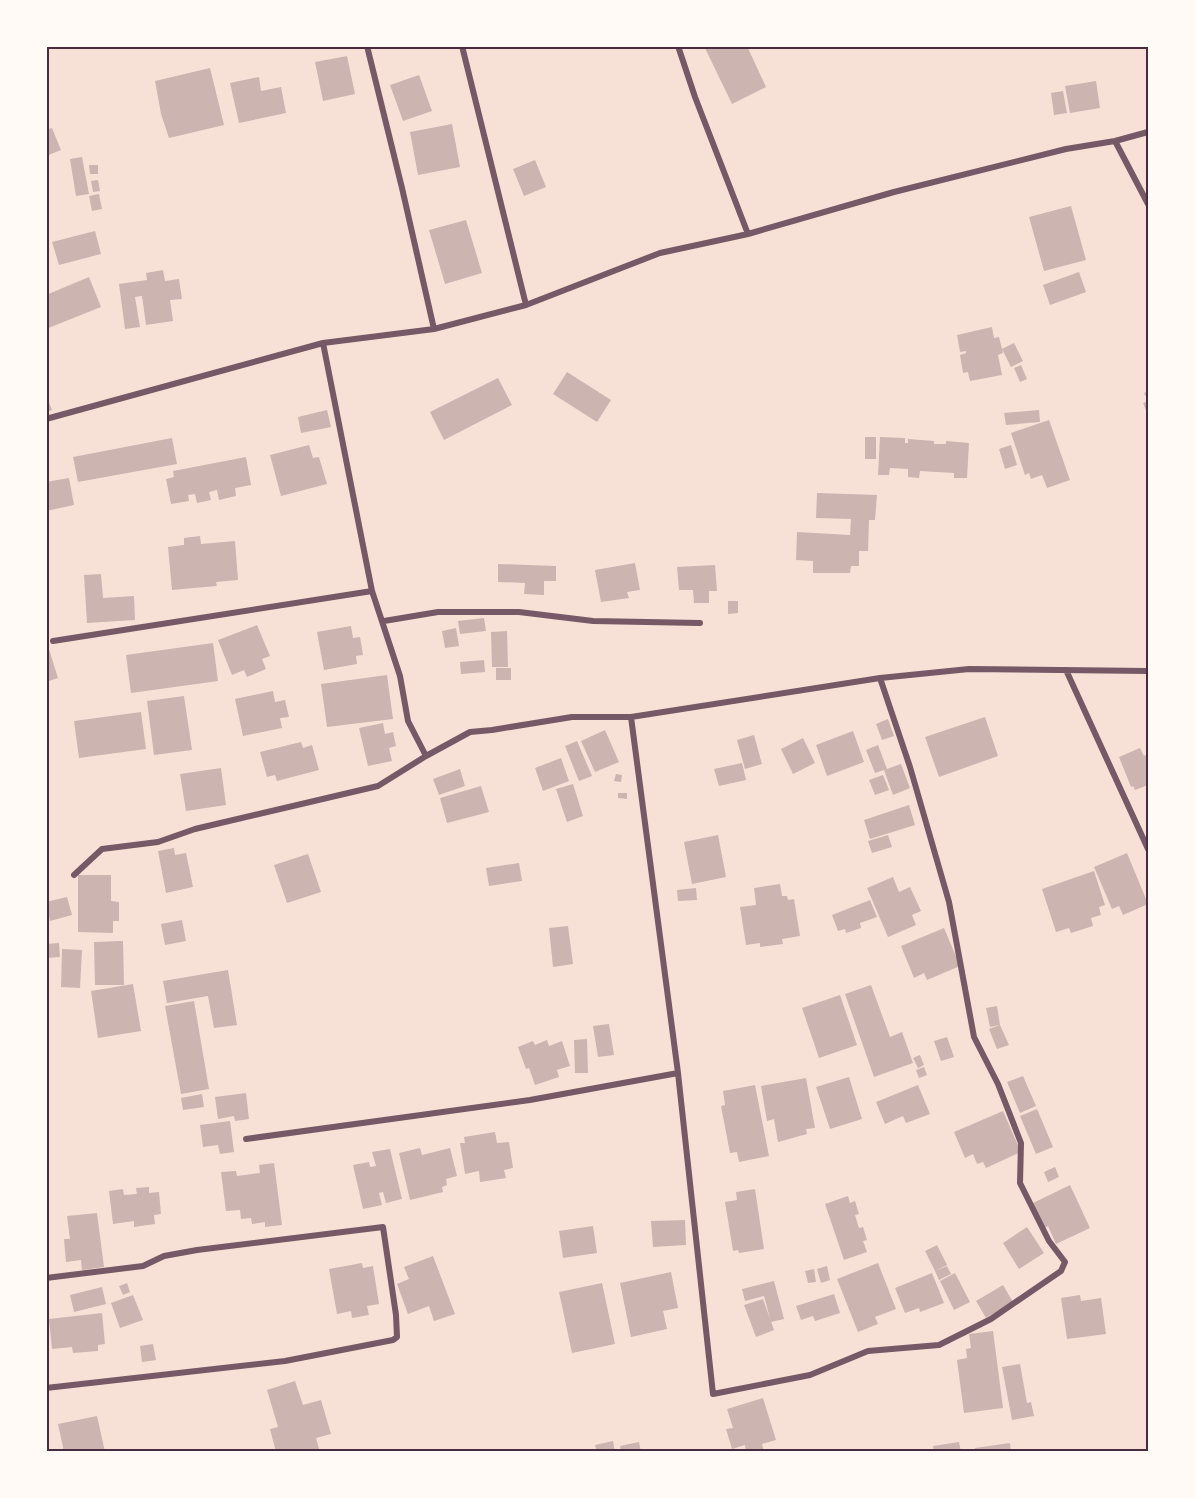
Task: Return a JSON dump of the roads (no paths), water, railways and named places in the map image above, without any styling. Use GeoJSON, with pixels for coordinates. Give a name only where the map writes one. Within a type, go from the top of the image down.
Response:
{"type":"FeatureCollection","features":[{"type":"Feature","properties":{"kind":"street"},"geometry":{"type":"LineString","coordinates":[[367,46],[434,329]]}},
{"type":"Feature","properties":{"kind":"street"},"geometry":{"type":"LineString","coordinates":[[462,46],[526,305]]}},
{"type":"Feature","properties":{"kind":"street"},"geometry":{"type":"LineString","coordinates":[[678,46],[695,97],[748,234]]}},
{"type":"Feature","properties":{"kind":"street"},"geometry":{"type":"LineString","coordinates":[[46,419],[324,343],[434,329],[526,305],[660,253],[748,234],[894,192],[1149,132]]}},
{"type":"Feature","properties":{"kind":"street"},"geometry":{"type":"LineString","coordinates":[[1115,141],[1149,204]]}},
{"type":"Feature","properties":{"kind":"street"},"geometry":{"type":"LineString","coordinates":[[324,343],[372,591],[384,621],[400,676],[408,721],[426,756]]}},
{"type":"Feature","properties":{"kind":"street"},"geometry":{"type":"LineString","coordinates":[[53,641],[372,591]]}},
{"type":"Feature","properties":{"kind":"street"},"geometry":{"type":"LineString","coordinates":[[384,621],[438,612],[507,612],[592,621],[700,623]]}},
{"type":"Feature","properties":{"kind":"street"},"geometry":{"type":"LineString","coordinates":[[74,874],[102,849],[158,842],[195,829],[378,786],[470,732],[572,717],[631,717],[880,678],[969,669],[1149,671]]}},
{"type":"Feature","properties":{"kind":"street"},"geometry":{"type":"LineString","coordinates":[[1066,670],[1149,849]]}},
{"type":"Feature","properties":{"kind":"street"},"geometry":{"type":"LineString","coordinates":[[631,717],[678,1073],[713,1394],[810,1376],[868,1351],[939,1345],[992,1319],[1061,1271],[1065,1262],[1049,1241],[1020,1184],[1021,1143],[998,1084],[974,1037],[949,902],[910,767],[880,678]]}},
{"type":"Feature","properties":{"kind":"street"},"geometry":{"type":"LineString","coordinates":[[246,1139],[530,1100],[678,1073]]}},
{"type":"Feature","properties":{"kind":"street"},"geometry":{"type":"LineString","coordinates":[[46,1278],[143,1266],[164,1256],[197,1250],[383,1227],[397,1337],[393,1340],[285,1361],[46,1388]]}}]}
